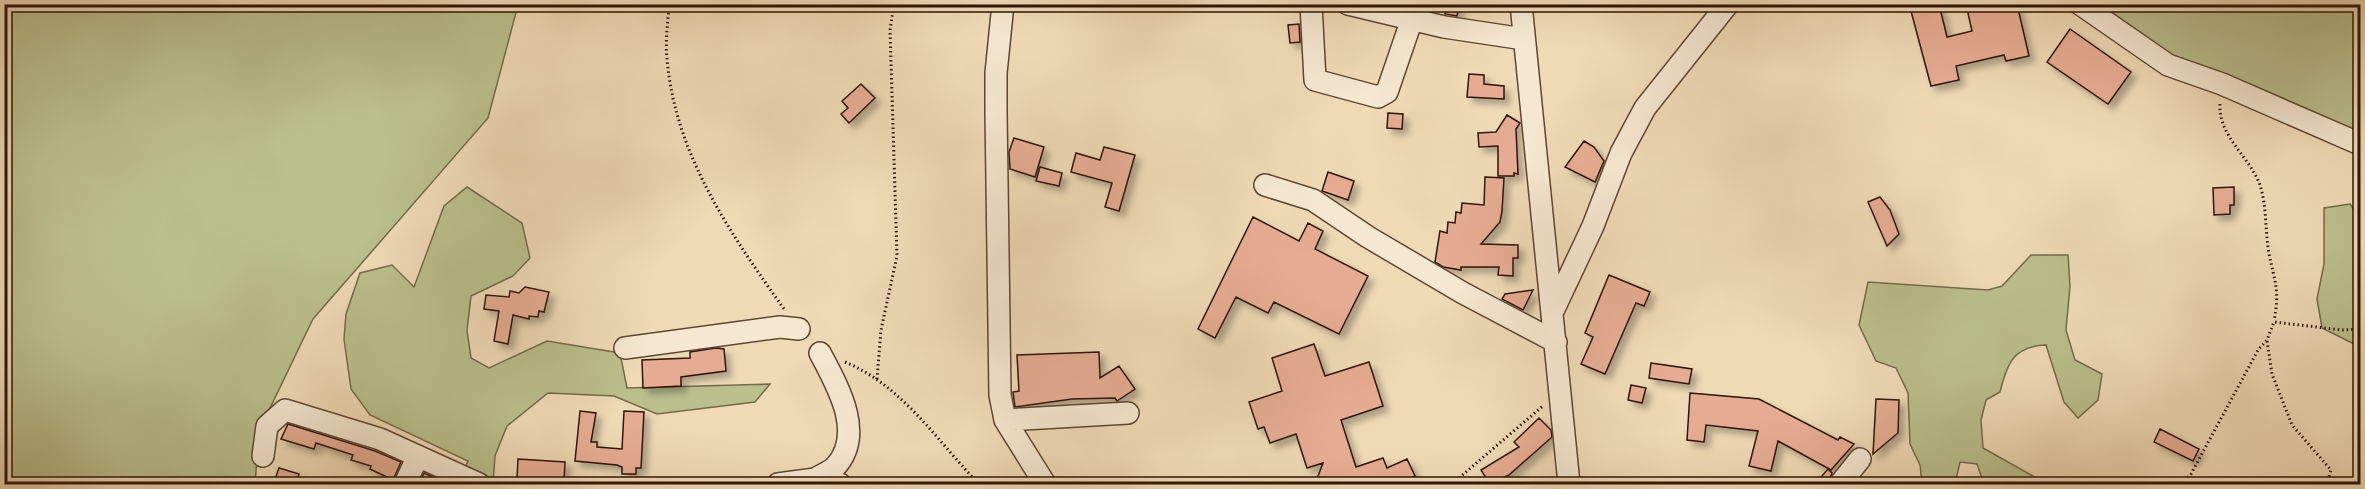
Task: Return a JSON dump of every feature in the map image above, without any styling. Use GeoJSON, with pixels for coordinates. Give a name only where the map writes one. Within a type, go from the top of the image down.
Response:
{"type":"FeatureCollection","features":[{"type":"Feature","properties":{"kind":"street"},"geometry":{"type":"LineString","coordinates":[[1003,4],[996,73],[1000,395],[1005,420],[1045,484]]}},
{"type":"Feature","properties":{"kind":"street"},"geometry":{"type":"LineString","coordinates":[[1311,4],[1315,80],[1378,97],[1388,92],[1412,19]]}},
{"type":"Feature","properties":{"kind":"street"},"geometry":{"type":"LineString","coordinates":[[1348,4],[1444,27],[1524,39]]}},
{"type":"Feature","properties":{"kind":"street"},"geometry":{"type":"LineString","coordinates":[[1521,4],[1554,311],[1569,484]]}},
{"type":"Feature","properties":{"kind":"street"},"geometry":{"type":"LineString","coordinates":[[1554,311],[1593,226],[1621,153],[1645,108],[1728,4]]}},
{"type":"Feature","properties":{"kind":"street"},"geometry":{"type":"LineString","coordinates":[[2080,4],[2168,65],[2222,84],[2361,144]]}},
{"type":"Feature","properties":{"kind":"street"},"geometry":{"type":"LineString","coordinates":[[1265,185],[1313,201],[1368,237],[1463,293],[1556,342]]}},
{"type":"Feature","properties":{"kind":"street"},"geometry":{"type":"LineString","coordinates":[[625,348],[780,327],[799,329]]}},
{"type":"Feature","properties":{"kind":"street"},"geometry":{"type":"LineString","coordinates":[[815,479],[834,468],[846,450],[849,431],[844,405],[820,353]]}},
{"type":"Feature","properties":{"kind":"street"},"geometry":{"type":"LineString","coordinates":[[263,456],[267,426],[285,410],[380,439],[417,458],[479,484]]}},
{"type":"Feature","properties":{"kind":"street"},"geometry":{"type":"LineString","coordinates":[[1005,420],[1128,413]]}},
{"type":"Feature","properties":{"kind":"street"},"geometry":{"type":"LineString","coordinates":[[405,484],[417,458]]}},
{"type":"Feature","properties":{"kind":"street"},"geometry":{"type":"LineString","coordinates":[[1840,484],[1860,459]]}},
{"type":"Feature","properties":{"kind":"street"},"geometry":{"type":"LineString","coordinates":[[778,484],[815,479],[840,484]]}},
{"type":"Feature","properties":{"kind":"path"},"geometry":{"type":"LineString","coordinates":[[669,4],[666,56],[669,79],[687,150],[701,180],[748,259],[799,329]]}},
{"type":"Feature","properties":{"kind":"path"},"geometry":{"type":"LineString","coordinates":[[877,379],[881,330],[897,256],[890,30],[894,4]]}},
{"type":"Feature","properties":{"kind":"path"},"geometry":{"type":"LineString","coordinates":[[2181,484],[2191,474],[2258,350],[2267,340],[2274,322],[2278,286],[2269,254],[2259,184],[2222,119],[2222,84]]}},
{"type":"Feature","properties":{"kind":"path"},"geometry":{"type":"LineString","coordinates":[[2274,322],[2342,330],[2361,328]]}},
{"type":"Feature","properties":{"kind":"path"},"geometry":{"type":"LineString","coordinates":[[2267,340],[2272,374],[2292,426],[2331,470],[2327,484]]}},
{"type":"Feature","properties":{"kind":"path"},"geometry":{"type":"LineString","coordinates":[[820,353],[859,368],[877,379],[911,408],[979,484]]}},
{"type":"Feature","properties":{"kind":"path"},"geometry":{"type":"LineString","coordinates":[[1452,484],[1561,390]]}},
{"type":"Feature","properties":{"kind":"green space"},"geometry":{"type":"Polygon","coordinates":[[[4,5],[518,5],[488,118],[313,319],[259,431],[255,484],[5,484],[4,5]]]}},
{"type":"Feature","properties":{"kind":"green space"},"geometry":{"type":"Polygon","coordinates":[[[2089,5],[2360,5],[2360,132],[2174,60],[2089,5]]]}},
{"type":"Feature","properties":{"kind":"green space"},"geometry":{"type":"Polygon","coordinates":[[[467,187],[522,223],[530,258],[513,276],[471,296],[467,330],[471,358],[489,368],[547,341],[620,353],[627,388],[770,384],[755,402],[657,414],[614,396],[548,393],[507,426],[495,456],[493,484],[458,484],[468,461],[370,415],[351,389],[344,339],[346,314],[360,273],[392,265],[414,287],[444,206],[467,187]]]}},
{"type":"Feature","properties":{"kind":"green space"},"geometry":{"type":"Polygon","coordinates":[[[2350,204],[2360,218],[2360,347],[2322,328],[2317,299],[2324,264],[2324,208],[2350,204]]]}},
{"type":"Feature","properties":{"kind":"green space"},"geometry":{"type":"Polygon","coordinates":[[[2031,255],[2068,255],[2070,286],[2066,330],[2075,360],[2102,374],[2098,400],[2078,418],[2064,402],[2046,345],[2026,349],[2019,353],[2009,365],[2000,392],[1986,400],[1981,420],[1983,448],[2040,480],[2039,484],[1984,484],[1977,464],[1960,462],[1955,484],[1922,484],[1920,465],[1910,444],[1908,393],[1896,368],[1876,361],[1859,325],[1868,282],[1988,290],[2002,286],[2031,255]]]}},
{"type":"Feature","properties":{"kind":"building"},"geometry":{"type":"Polygon","coordinates":[[[1939,4],[1947,37],[1972,31],[1966,4],[2017,4],[2029,56],[2006,61],[2004,55],[1956,66],[1959,80],[1931,86],[1911,11],[1939,4]]]}},
{"type":"Feature","properties":{"kind":"building"},"geometry":{"type":"Polygon","coordinates":[[[1446,5],[1459,6],[1457,16],[1445,14],[1446,5]]]}},
{"type":"Feature","properties":{"kind":"building"},"geometry":{"type":"Polygon","coordinates":[[[1299,24],[1300,42],[1290,43],[1288,25],[1299,24]]]}},
{"type":"Feature","properties":{"kind":"building"},"geometry":{"type":"Polygon","coordinates":[[[2070,29],[2131,72],[2108,104],[2047,62],[2070,29]]]}},
{"type":"Feature","properties":{"kind":"building"},"geometry":{"type":"Polygon","coordinates":[[[1469,74],[1484,75],[1484,84],[1504,86],[1504,99],[1467,97],[1469,74]]]}},
{"type":"Feature","properties":{"kind":"building"},"geometry":{"type":"Polygon","coordinates":[[[861,84],[875,98],[849,123],[841,114],[848,108],[842,101],[861,84]]]}},
{"type":"Feature","properties":{"kind":"building"},"geometry":{"type":"Polygon","coordinates":[[[1388,113],[1403,114],[1402,129],[1387,128],[1388,113]]]}},
{"type":"Feature","properties":{"kind":"building"},"geometry":{"type":"Polygon","coordinates":[[[1507,115],[1520,123],[1516,129],[1518,174],[1498,176],[1498,146],[1479,147],[1478,133],[1496,132],[1507,115]]]}},
{"type":"Feature","properties":{"kind":"building"},"geometry":{"type":"Polygon","coordinates":[[[1014,138],[1044,147],[1035,177],[1010,169],[1009,152],[1014,138]]]}},
{"type":"Feature","properties":{"kind":"building"},"geometry":{"type":"Polygon","coordinates":[[[1584,141],[1594,147],[1604,161],[1595,182],[1565,167],[1584,141]]]}},
{"type":"Feature","properties":{"kind":"building"},"geometry":{"type":"Polygon","coordinates":[[[1104,147],[1135,155],[1119,211],[1105,207],[1112,183],[1071,172],[1076,153],[1100,160],[1104,147]]]}},
{"type":"Feature","properties":{"kind":"building"},"geometry":{"type":"Polygon","coordinates":[[[1040,167],[1062,173],[1059,186],[1036,181],[1040,167]]]}},
{"type":"Feature","properties":{"kind":"building"},"geometry":{"type":"Polygon","coordinates":[[[1328,172],[1354,181],[1348,200],[1322,191],[1328,172]]]}},
{"type":"Feature","properties":{"kind":"building"},"geometry":{"type":"Polygon","coordinates":[[[1485,177],[1504,178],[1500,222],[1481,244],[1518,245],[1518,258],[1513,258],[1513,276],[1498,275],[1499,267],[1461,267],[1461,270],[1443,267],[1435,262],[1440,231],[1447,233],[1448,222],[1455,223],[1456,212],[1461,213],[1462,203],[1484,205],[1485,177]]]}},
{"type":"Feature","properties":{"kind":"building"},"geometry":{"type":"Polygon","coordinates":[[[2234,187],[2234,205],[2230,205],[2230,214],[2214,215],[2213,188],[2234,187]]]}},
{"type":"Feature","properties":{"kind":"building"},"geometry":{"type":"Polygon","coordinates":[[[1880,197],[1890,210],[1899,234],[1887,246],[1868,202],[1880,197]]]}},
{"type":"Feature","properties":{"kind":"building"},"geometry":{"type":"Polygon","coordinates":[[[1253,217],[1299,241],[1308,223],[1323,231],[1315,249],[1368,276],[1339,334],[1274,302],[1268,313],[1236,297],[1215,338],[1198,329],[1253,217]]]}},
{"type":"Feature","properties":{"kind":"building"},"geometry":{"type":"Polygon","coordinates":[[[1609,275],[1650,292],[1644,306],[1636,303],[1605,374],[1581,364],[1593,337],[1585,333],[1609,275]]]}},
{"type":"Feature","properties":{"kind":"building"},"geometry":{"type":"Polygon","coordinates":[[[525,287],[549,292],[544,312],[539,311],[538,317],[529,316],[529,319],[513,315],[508,344],[494,341],[499,311],[484,309],[486,295],[509,297],[510,291],[519,293],[525,287]]]}},
{"type":"Feature","properties":{"kind":"building"},"geometry":{"type":"Polygon","coordinates":[[[1533,290],[1523,310],[1502,299],[1505,294],[1533,290]]]}},
{"type":"Feature","properties":{"kind":"building"},"geometry":{"type":"Polygon","coordinates":[[[1314,344],[1325,376],[1369,362],[1383,406],[1341,420],[1356,467],[1383,458],[1387,468],[1407,459],[1415,476],[1409,479],[1411,484],[1315,484],[1323,463],[1307,468],[1296,434],[1270,443],[1264,427],[1258,429],[1249,402],[1282,391],[1272,358],[1314,344]]]}},
{"type":"Feature","properties":{"kind":"building"},"geometry":{"type":"Polygon","coordinates":[[[724,349],[726,371],[681,377],[681,386],[643,388],[642,360],[690,358],[690,352],[724,349]]]}},
{"type":"Feature","properties":{"kind":"building"},"geometry":{"type":"Polygon","coordinates":[[[1099,352],[1100,378],[1119,366],[1135,389],[1117,401],[1115,398],[1072,399],[1015,407],[1013,392],[1019,391],[1017,355],[1099,352]]]}},
{"type":"Feature","properties":{"kind":"building"},"geometry":{"type":"Polygon","coordinates":[[[1651,363],[1692,369],[1689,384],[1649,378],[1651,363]]]}},
{"type":"Feature","properties":{"kind":"building"},"geometry":{"type":"Polygon","coordinates":[[[1631,385],[1646,388],[1642,403],[1628,400],[1631,385]]]}},
{"type":"Feature","properties":{"kind":"building"},"geometry":{"type":"Polygon","coordinates":[[[1690,393],[1759,399],[1838,440],[1840,437],[1854,444],[1831,470],[1778,441],[1771,471],[1749,466],[1758,431],[1706,425],[1704,442],[1687,440],[1690,393]]]}},
{"type":"Feature","properties":{"kind":"building"},"geometry":{"type":"Polygon","coordinates":[[[1876,399],[1899,400],[1898,433],[1873,454],[1876,399]]]}},
{"type":"Feature","properties":{"kind":"building"},"geometry":{"type":"Polygon","coordinates":[[[580,411],[596,413],[591,442],[597,442],[597,447],[622,449],[624,411],[644,412],[641,468],[636,468],[636,474],[622,474],[622,467],[617,465],[575,461],[580,411]]]}},
{"type":"Feature","properties":{"kind":"building"},"geometry":{"type":"Polygon","coordinates":[[[1539,418],[1551,430],[1552,437],[1509,475],[1490,484],[1481,470],[1519,447],[1514,442],[1539,418]]]}},
{"type":"Feature","properties":{"kind":"building"},"geometry":{"type":"Polygon","coordinates":[[[288,424],[375,451],[401,462],[393,480],[370,469],[371,466],[351,460],[353,455],[316,443],[314,449],[281,439],[288,424]]]}},
{"type":"Feature","properties":{"kind":"building"},"geometry":{"type":"Polygon","coordinates":[[[2160,429],[2199,449],[2193,461],[2154,442],[2160,429]]]}},
{"type":"Feature","properties":{"kind":"building"},"geometry":{"type":"Polygon","coordinates":[[[518,459],[565,462],[564,480],[517,478],[518,459]]]}},
{"type":"Feature","properties":{"kind":"building"},"geometry":{"type":"Polygon","coordinates":[[[279,468],[299,474],[296,484],[274,482],[279,468]]]}},
{"type":"Feature","properties":{"kind":"building"},"geometry":{"type":"Polygon","coordinates":[[[1828,469],[1832,473],[1828,484],[1815,484],[1828,469]]]}},
{"type":"Feature","properties":{"kind":"building"},"geometry":{"type":"Polygon","coordinates":[[[424,473],[449,484],[419,484],[424,473]]]}}]}
